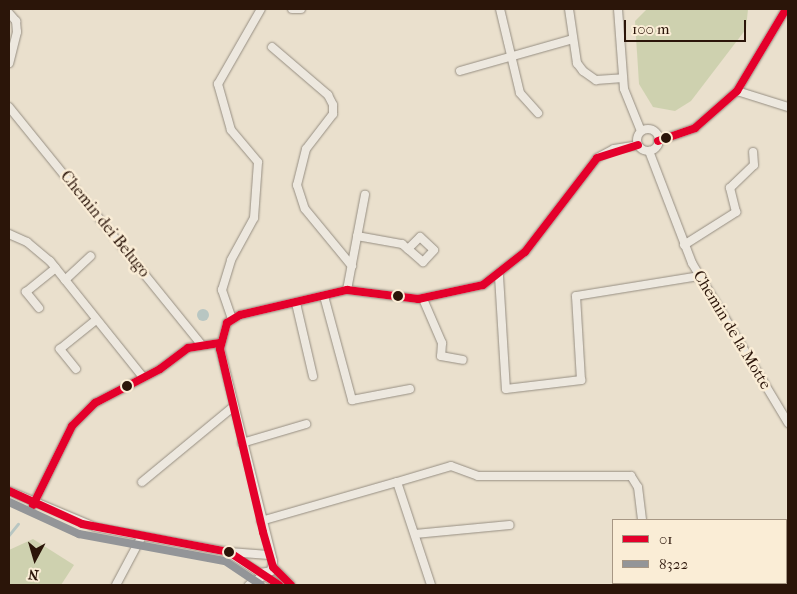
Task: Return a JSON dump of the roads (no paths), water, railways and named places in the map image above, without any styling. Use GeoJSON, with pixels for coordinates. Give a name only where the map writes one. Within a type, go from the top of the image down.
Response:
{"type":"FeatureCollection","features":[{"type":"Feature","properties":{"kind":"street"},"geometry":{"type":"LineString","coordinates":[[253,567],[262,554],[265,539],[233,407],[220,342],[232,319],[222,290],[231,260],[254,218],[258,162],[231,130],[218,84],[261,9]]}},
{"type":"Feature","properties":{"kind":"street"},"geometry":{"type":"LineString","coordinates":[[292,9],[301,9]]}},
{"type":"Feature","properties":{"kind":"street"},"geometry":{"type":"LineString","coordinates":[[500,9],[508,54],[520,93],[538,113]]}},
{"type":"Feature","properties":{"kind":"street"},"geometry":{"type":"LineString","coordinates":[[569,9],[577,62],[590,78],[622,78]]}},
{"type":"Feature","properties":{"kind":"street"},"geometry":{"type":"LineString","coordinates":[[618,9],[622,78],[641,131],[638,145]]}},
{"type":"Feature","properties":{"kind":"street"},"geometry":{"type":"LineString","coordinates":[[232,319],[347,290],[392,299],[423,299],[466,292],[499,276],[567,203],[597,158],[614,149],[638,145],[649,151],[658,141],[695,128],[737,91],[786,9]]}},
{"type":"Feature","properties":{"kind":"street"},"geometry":{"type":"LineString","coordinates":[[9,13],[16,21],[17,32],[9,63]]}},
{"type":"Feature","properties":{"kind":"street"},"geometry":{"type":"LineString","coordinates":[[460,71],[508,54],[573,39]]}},
{"type":"Feature","properties":{"kind":"street"},"geometry":{"type":"LineString","coordinates":[[272,47],[328,96],[333,105],[333,114],[306,149],[297,185],[305,209],[352,266]]}},
{"type":"Feature","properties":{"kind":"street"},"geometry":{"type":"LineString","coordinates":[[737,91],[788,107]]}},
{"type":"Feature","properties":{"kind":"street","name":"Chemin dei Belugo"},"geometry":{"type":"LineString","coordinates":[[9,107],[200,343]]}},
{"type":"Feature","properties":{"kind":"street"},"geometry":{"type":"LineString","coordinates":[[641,131],[654,132],[658,141]]}},
{"type":"Feature","properties":{"kind":"street","name":"Chemin de la Motte"},"geometry":{"type":"LineString","coordinates":[[649,151],[684,245],[699,276],[788,423]]}},
{"type":"Feature","properties":{"kind":"street"},"geometry":{"type":"LineString","coordinates":[[684,245],[736,212],[730,188],[754,165],[753,152]]}},
{"type":"Feature","properties":{"kind":"street"},"geometry":{"type":"LineString","coordinates":[[347,290],[365,195]]}},
{"type":"Feature","properties":{"kind":"street"},"geometry":{"type":"LineString","coordinates":[[9,234],[27,242],[56,268],[142,376]]}},
{"type":"Feature","properties":{"kind":"street"},"geometry":{"type":"LineString","coordinates":[[357,236],[408,250]]}},
{"type":"Feature","properties":{"kind":"street"},"geometry":{"type":"LineString","coordinates":[[65,280],[92,256]]}},
{"type":"Feature","properties":{"kind":"street"},"geometry":{"type":"LineString","coordinates":[[39,308],[26,292],[56,268]]}},
{"type":"Feature","properties":{"kind":"street"},"geometry":{"type":"LineString","coordinates":[[499,276],[506,390],[581,380],[576,296],[699,276]]}},
{"type":"Feature","properties":{"kind":"street"},"geometry":{"type":"LineString","coordinates":[[324,296],[352,400],[410,389]]}},
{"type":"Feature","properties":{"kind":"street"},"geometry":{"type":"LineString","coordinates":[[423,299],[442,343],[444,360],[463,360]]}},
{"type":"Feature","properties":{"kind":"street"},"geometry":{"type":"LineString","coordinates":[[296,303],[313,376]]}},
{"type":"Feature","properties":{"kind":"street"},"geometry":{"type":"LineString","coordinates":[[76,369],[60,349],[96,320]]}},
{"type":"Feature","properties":{"kind":"street"},"geometry":{"type":"LineString","coordinates":[[33,505],[72,426],[95,403],[200,343],[220,342]]}},
{"type":"Feature","properties":{"kind":"street"},"geometry":{"type":"LineString","coordinates":[[142,482],[233,407]]}},
{"type":"Feature","properties":{"kind":"street"},"geometry":{"type":"LineString","coordinates":[[242,443],[306,424]]}},
{"type":"Feature","properties":{"kind":"street"},"geometry":{"type":"LineString","coordinates":[[261,520],[451,466],[478,476],[631,476],[638,487],[642,519]]}},
{"type":"Feature","properties":{"kind":"street"},"geometry":{"type":"LineString","coordinates":[[397,482],[431,585]]}},
{"type":"Feature","properties":{"kind":"street"},"geometry":{"type":"LineString","coordinates":[[9,491],[33,505],[82,524],[229,552],[262,554]]}},
{"type":"Feature","properties":{"kind":"street"},"geometry":{"type":"LineString","coordinates":[[415,534],[510,525]]}},
{"type":"Feature","properties":{"kind":"street"},"geometry":{"type":"LineString","coordinates":[[116,585],[142,536]]}},
{"type":"Feature","properties":{"kind":"street"},"geometry":{"type":"LineString","coordinates":[[229,552],[253,567],[291,585]]}},
{"type":"Feature","properties":{"kind":"street"},"geometry":{"type":"LineString","coordinates":[[262,554],[266,572],[279,585]]}},
{"type":"Feature","properties":{"kind":"street"},"geometry":{"type":"LineString","coordinates":[[249,585],[266,572]]}},
{"type":"Feature","properties":{"kind":"waterway"},"geometry":{"type":"LineString","coordinates":[[9,535],[18,524]]}}]}
